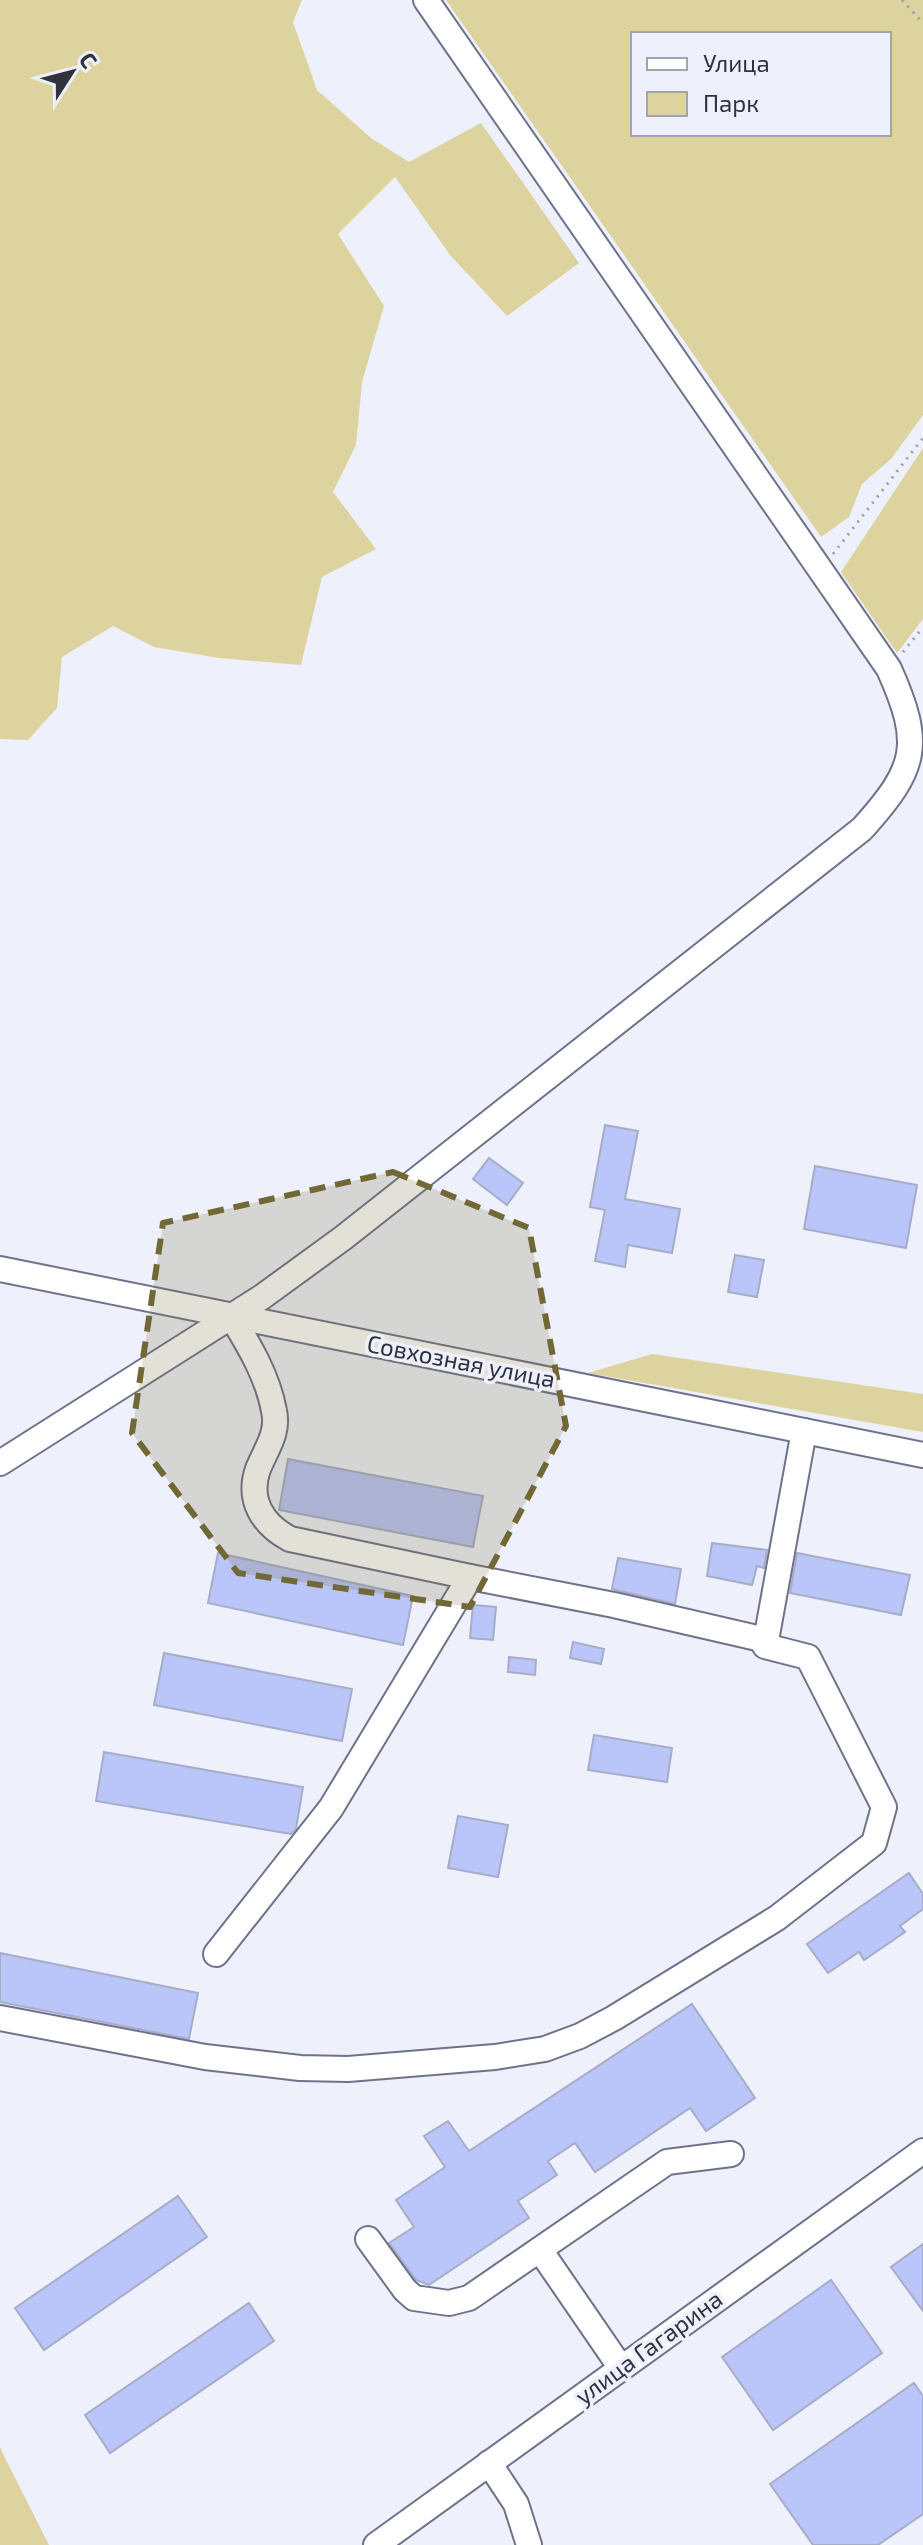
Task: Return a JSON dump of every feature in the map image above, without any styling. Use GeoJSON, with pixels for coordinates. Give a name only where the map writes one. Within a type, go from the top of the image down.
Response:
{"type":"FeatureCollection","features":[{"type":"Feature","properties":{"kind":"street"},"geometry":{"type":"LineString","coordinates":[[0,1463],[262,1297],[343,1238],[862,829],[891,797],[906,771],[911,737],[904,701],[889,669],[426,0]]}},
{"type":"Feature","properties":{"kind":"street","name":"Совхозная улица"},"geometry":{"type":"LineString","coordinates":[[0,1269],[923,1455]]}},
{"type":"Feature","properties":{"kind":"street"},"geometry":{"type":"LineString","coordinates":[[231,1316],[249,1344],[275,1411],[272,1439],[257,1470],[257,1508],[267,1524],[290,1539],[614,1605],[766,1640]]}},
{"type":"Feature","properties":{"kind":"street"},"geometry":{"type":"LineString","coordinates":[[0,2018],[205,2057],[300,2068],[348,2069],[495,2057],[545,2049],[580,2036],[777,1918],[874,1843],[884,1807],[808,1657],[765,1646],[804,1431]]}},
{"type":"Feature","properties":{"kind":"street"},"geometry":{"type":"LineString","coordinates":[[216,1954],[331,1808],[470,1577]]}},
{"type":"Feature","properties":{"kind":"street","name":"улица Гагарина"},"geometry":{"type":"LineString","coordinates":[[376,2545],[923,2151]]}},
{"type":"Feature","properties":{"kind":"street"},"geometry":{"type":"LineString","coordinates":[[368,2239],[414,2298],[449,2303],[469,2298],[667,2162],[731,2154]]}},
{"type":"Feature","properties":{"kind":"street"},"geometry":{"type":"LineString","coordinates":[[540,2250],[621,2368]]}},
{"type":"Feature","properties":{"kind":"street"},"geometry":{"type":"LineString","coordinates":[[489,2463],[516,2504],[529,2545]]}},
{"type":"Feature","properties":{"kind":"path"},"geometry":{"type":"LineString","coordinates":[[902,0],[923,23]]}},
{"type":"Feature","properties":{"kind":"path"},"geometry":{"type":"LineString","coordinates":[[821,570],[923,438]]}},
{"type":"Feature","properties":{"kind":"path"},"geometry":{"type":"LineString","coordinates":[[889,669],[923,627]]}},
{"type":"Feature","properties":{"kind":"highlighted area"},"geometry":{"type":"Polygon","coordinates":[[[393,1172],[529,1228],[566,1426],[470,1607],[238,1573],[132,1433],[163,1223],[393,1172]]]}},
{"type":"Feature","properties":{"kind":"green space"},"geometry":{"type":"Polygon","coordinates":[[[0,0],[302,0],[293,22],[317,90],[371,138],[409,162],[481,123],[579,263],[507,316],[450,255],[395,177],[338,234],[384,306],[362,382],[356,445],[333,492],[376,549],[322,577],[301,665],[219,658],[154,647],[113,626],[62,657],[57,708],[28,740],[0,739],[0,0]]]}},
{"type":"Feature","properties":{"kind":"green space"},"geometry":{"type":"Polygon","coordinates":[[[446,0],[923,0],[923,415],[891,459],[862,484],[849,517],[821,537],[446,0]]]}},
{"type":"Feature","properties":{"kind":"green space"},"geometry":{"type":"Polygon","coordinates":[[[923,448],[923,619],[897,653],[841,572],[923,448]]]}},
{"type":"Feature","properties":{"kind":"green space"},"geometry":{"type":"Polygon","coordinates":[[[652,1354],[923,1394],[923,1432],[588,1373],[652,1354]]]}},
{"type":"Feature","properties":{"kind":"green space"},"geometry":{"type":"Polygon","coordinates":[[[0,2447],[4,2456],[49,2545],[0,2545],[0,2447]]]}},
{"type":"Feature","properties":{"kind":"building"},"geometry":{"type":"Polygon","coordinates":[[[605,1125],[638,1131],[625,1199],[680,1209],[672,1253],[628,1245],[625,1267],[595,1261],[605,1210],[590,1207],[605,1125]]]}},
{"type":"Feature","properties":{"kind":"building"},"geometry":{"type":"Polygon","coordinates":[[[489,1158],[523,1183],[507,1205],[473,1179],[489,1158]]]}},
{"type":"Feature","properties":{"kind":"building"},"geometry":{"type":"Polygon","coordinates":[[[815,1166],[917,1185],[906,1248],[804,1229],[815,1166]]]}},
{"type":"Feature","properties":{"kind":"building"},"geometry":{"type":"Polygon","coordinates":[[[735,1255],[764,1260],[757,1297],[728,1292],[735,1255]]]}},
{"type":"Feature","properties":{"kind":"building"},"geometry":{"type":"Polygon","coordinates":[[[288,1459],[483,1496],[473,1547],[279,1510],[288,1459]]]}},
{"type":"Feature","properties":{"kind":"building"},"geometry":{"type":"Polygon","coordinates":[[[712,1543],[767,1550],[764,1568],[757,1566],[752,1585],[707,1576],[712,1543]]]}},
{"type":"Feature","properties":{"kind":"building"},"geometry":{"type":"Polygon","coordinates":[[[218,1553],[413,1596],[403,1645],[208,1603],[218,1553]]]}},
{"type":"Feature","properties":{"kind":"building"},"geometry":{"type":"Polygon","coordinates":[[[797,1553],[910,1575],[901,1615],[790,1593],[797,1553]]]}},
{"type":"Feature","properties":{"kind":"building"},"geometry":{"type":"Polygon","coordinates":[[[618,1558],[681,1569],[675,1604],[612,1589],[618,1558]]]}},
{"type":"Feature","properties":{"kind":"building"},"geometry":{"type":"Polygon","coordinates":[[[473,1605],[496,1607],[493,1640],[470,1638],[473,1605]]]}},
{"type":"Feature","properties":{"kind":"building"},"geometry":{"type":"Polygon","coordinates":[[[573,1642],[604,1649],[601,1664],[570,1658],[573,1642]]]}},
{"type":"Feature","properties":{"kind":"building"},"geometry":{"type":"Polygon","coordinates":[[[164,1653],[352,1689],[342,1741],[154,1705],[164,1653]]]}},
{"type":"Feature","properties":{"kind":"building"},"geometry":{"type":"Polygon","coordinates":[[[509,1657],[536,1660],[535,1675],[508,1672],[509,1657]]]}},
{"type":"Feature","properties":{"kind":"building"},"geometry":{"type":"Polygon","coordinates":[[[594,1735],[672,1748],[667,1782],[588,1770],[594,1735]]]}},
{"type":"Feature","properties":{"kind":"building"},"geometry":{"type":"Polygon","coordinates":[[[104,1752],[303,1787],[296,1829],[291,1834],[96,1801],[104,1752]]]}},
{"type":"Feature","properties":{"kind":"building"},"geometry":{"type":"Polygon","coordinates":[[[458,1816],[508,1825],[498,1877],[448,1868],[458,1816]]]}},
{"type":"Feature","properties":{"kind":"building"},"geometry":{"type":"Polygon","coordinates":[[[909,1873],[923,1894],[923,1909],[900,1926],[905,1932],[864,1960],[859,1952],[828,1973],[807,1944],[909,1873]]]}},
{"type":"Feature","properties":{"kind":"building"},"geometry":{"type":"Polygon","coordinates":[[[0,1953],[198,1993],[189,2039],[0,2002],[0,1953]]]}},
{"type":"Feature","properties":{"kind":"building"},"geometry":{"type":"Polygon","coordinates":[[[692,2004],[755,2098],[706,2131],[690,2108],[595,2172],[575,2143],[548,2161],[557,2175],[518,2201],[529,2218],[429,2285],[416,2280],[389,2243],[414,2227],[396,2200],[445,2167],[424,2136],[448,2121],[469,2151],[692,2004]]]}},
{"type":"Feature","properties":{"kind":"building"},"geometry":{"type":"Polygon","coordinates":[[[178,2196],[207,2237],[44,2350],[15,2308],[178,2196]]]}},
{"type":"Feature","properties":{"kind":"building"},"geometry":{"type":"Polygon","coordinates":[[[923,2244],[923,2311],[891,2267],[923,2244]]]}},
{"type":"Feature","properties":{"kind":"building"},"geometry":{"type":"Polygon","coordinates":[[[831,2280],[882,2353],[773,2430],[722,2357],[831,2280]]]}},
{"type":"Feature","properties":{"kind":"building"},"geometry":{"type":"Polygon","coordinates":[[[249,2303],[274,2341],[110,2453],[85,2415],[249,2303]]]}},
{"type":"Feature","properties":{"kind":"building"},"geometry":{"type":"Polygon","coordinates":[[[914,2383],[923,2396],[923,2514],[878,2545],[813,2545],[770,2484],[914,2383]]]}}]}
